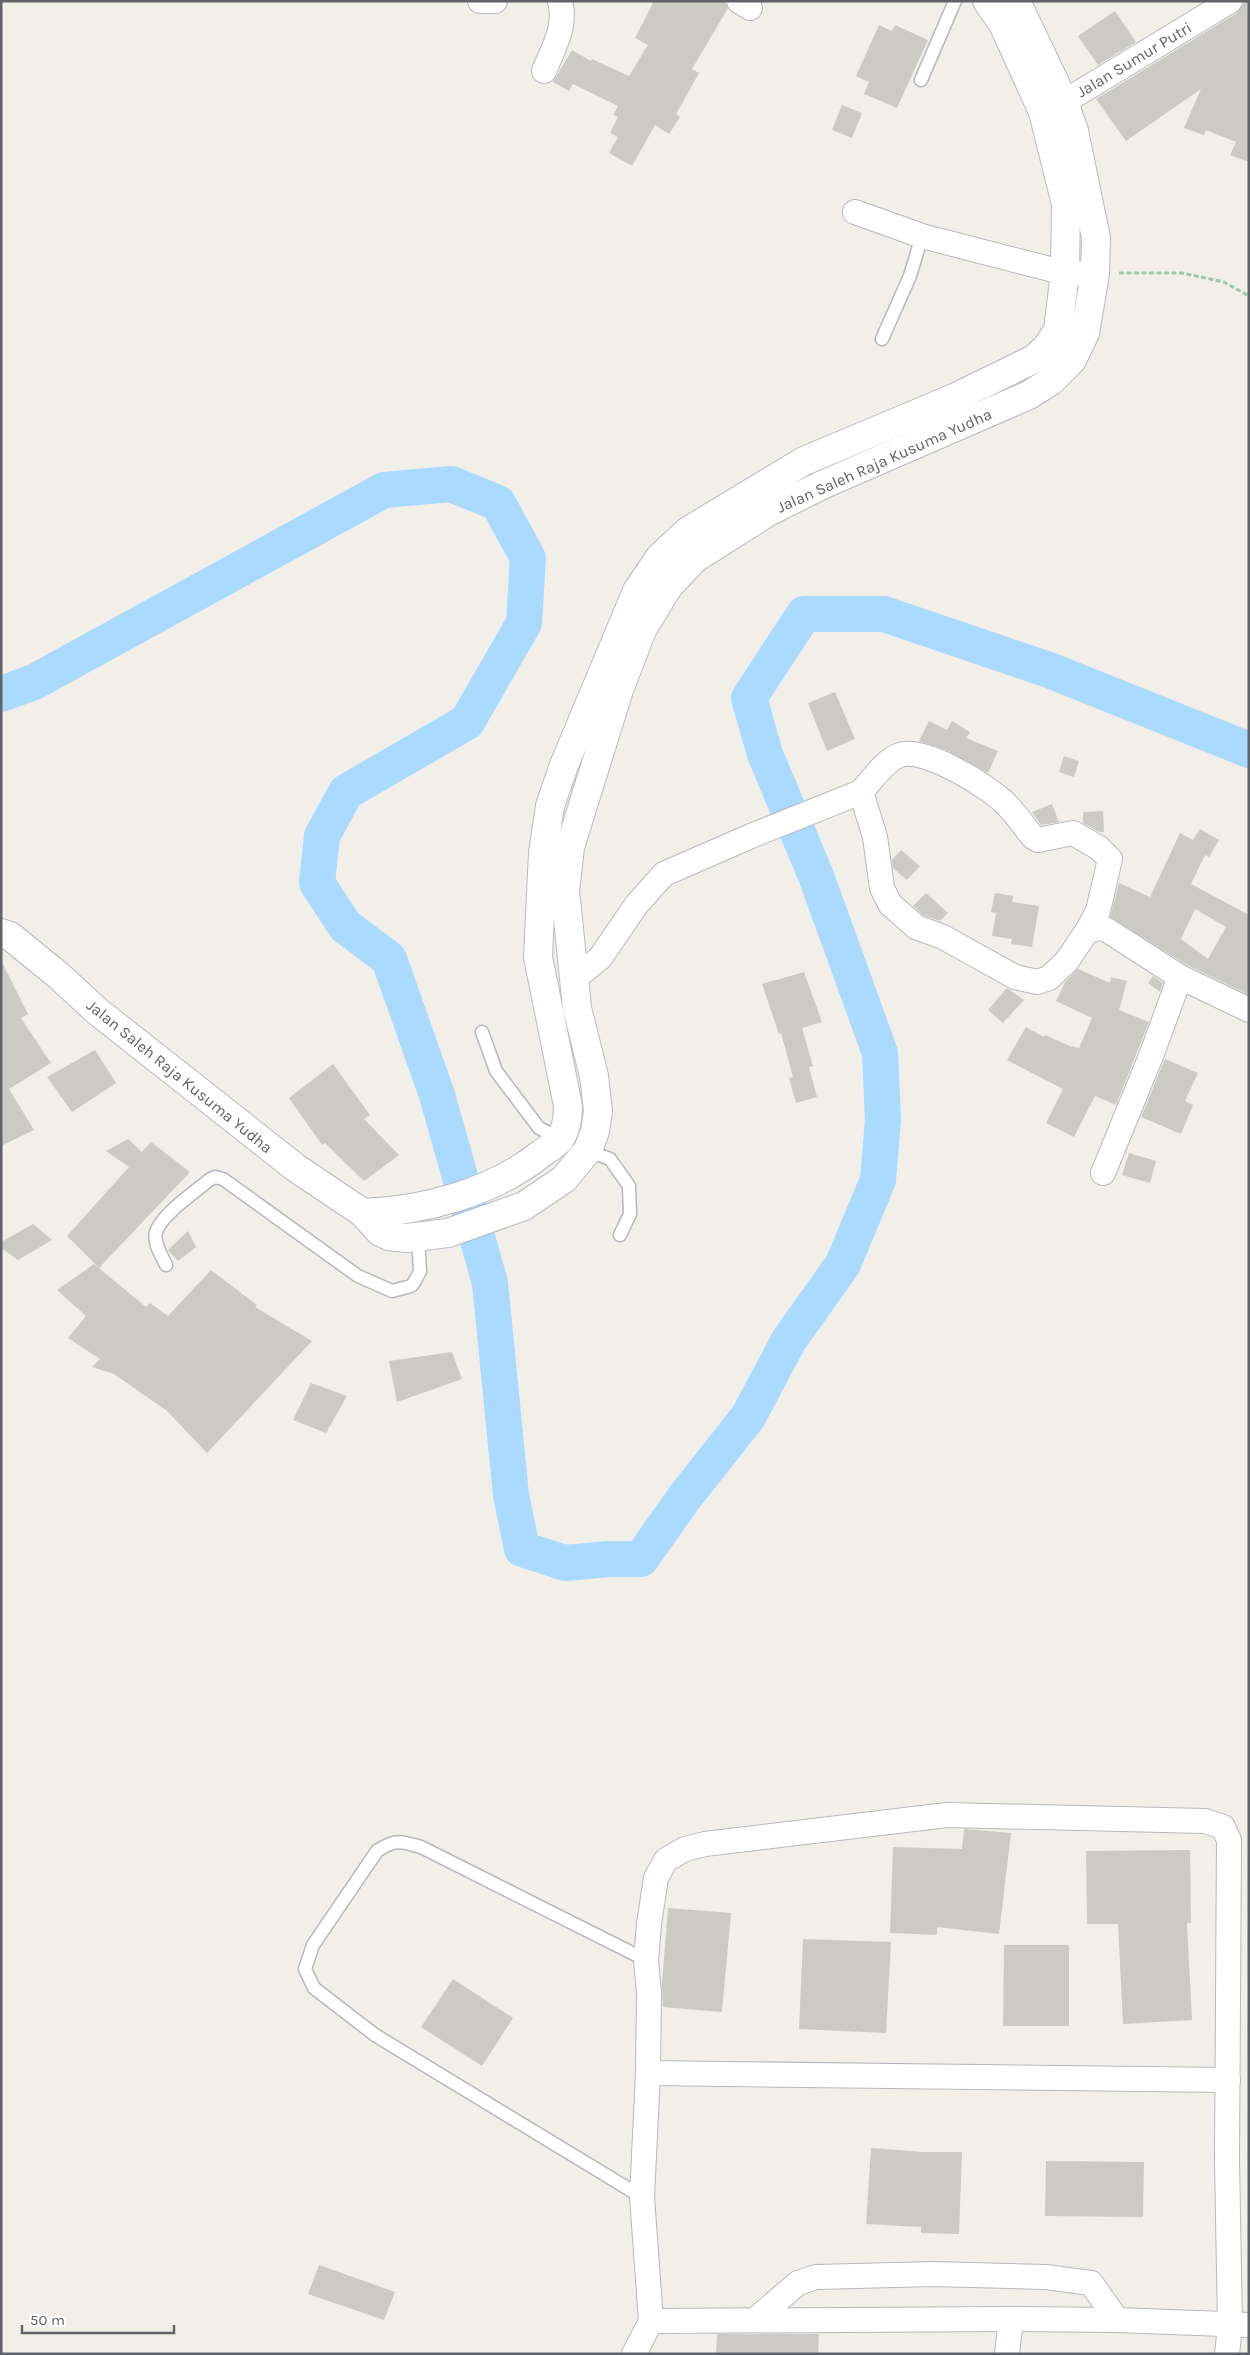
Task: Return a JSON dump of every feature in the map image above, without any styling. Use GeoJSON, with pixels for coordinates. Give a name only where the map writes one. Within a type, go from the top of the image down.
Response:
{"type":"FeatureCollection","features":[{"type":"Feature","properties":{"kind":"street"},"geometry":{"type":"LineString","coordinates":[[480,1],[495,1]]}},
{"type":"Feature","properties":{"kind":"street"},"geometry":{"type":"LineString","coordinates":[[544,71],[560,33],[564,14],[560,1]]}},
{"type":"Feature","properties":{"kind":"street","name":"Jalan Sumur Putri"},"geometry":{"type":"LineString","coordinates":[[1064,102],[1230,1]]}},
{"type":"Feature","properties":{"kind":"street","name":"Jalan Saleh Raja Kusuma Yudha"},"geometry":{"type":"LineString","coordinates":[[1,933],[10,936],[58,975],[97,1011],[296,1168],[363,1213],[380,1232],[389,1236],[418,1237],[448,1234],[524,1206],[564,1179],[588,1150],[595,1131],[598,1112],[594,1076],[577,1008],[566,891],[570,847],[619,690],[642,630],[668,587],[694,559],[768,512],[822,485],[1029,395],[1051,381],[1072,360],[1085,334],[1095,274],[1096,238],[1074,131],[1064,102],[1001,4]]}},
{"type":"Feature","properties":{"kind":"street","name":"Jalan Saleh Raja Kusuma Yudha"},"geometry":{"type":"LineString","coordinates":[[560,1139],[568,1115],[568,1106],[538,957],[544,853],[550,806],[564,765],[637,591],[660,557],[688,531],[804,461],[954,398],[1034,358],[1047,347],[1058,330],[1065,273],[1066,204],[1043,112],[1003,24],[1001,4]]}},
{"type":"Feature","properties":{"kind":"street"},"geometry":{"type":"LineString","coordinates":[[855,212],[922,236],[1065,273],[1095,274]]}},
{"type":"Feature","properties":{"kind":"street"},"geometry":{"type":"LineString","coordinates":[[574,979],[600,958],[637,904],[664,874],[751,836],[861,792],[885,765],[899,755],[909,752],[924,755],[960,772],[995,795],[1006,805],[1032,837],[1038,840],[1073,833],[1099,848],[1110,859],[1098,911],[1067,961],[1049,978],[1037,982],[1016,977],[943,937],[916,927],[890,904],[882,888],[875,837],[861,792]]}},
{"type":"Feature","properties":{"kind":"street"},"geometry":{"type":"LineString","coordinates":[[1087,931],[1100,928],[1107,930],[1180,976],[1249,1010]]}},
{"type":"Feature","properties":{"kind":"street"},"geometry":{"type":"LineString","coordinates":[[1103,1173],[1151,1056],[1180,976]]}},
{"type":"Feature","properties":{"kind":"street"},"geometry":{"type":"LineString","coordinates":[[363,1213],[393,1212],[447,1200],[508,1177],[560,1139]]}},
{"type":"Feature","properties":{"kind":"street"},"geometry":{"type":"LineString","coordinates":[[634,2354],[651,2321],[642,2197],[648,2073],[649,1993],[646,1960],[656,1878],[666,1860],[685,1849],[705,1844],[947,1815],[1206,1821],[1223,1827],[1229,1840],[1228,2080],[1239,2326],[1227,2354]]}},
{"type":"Feature","properties":{"kind":"street"},"geometry":{"type":"LineString","coordinates":[[648,2073],[1228,2080]]}},
{"type":"Feature","properties":{"kind":"street"},"geometry":{"type":"LineString","coordinates":[[756,2319],[798,2283],[816,2277],[934,2274],[1046,2277],[1091,2283],[1117,2320]]}},
{"type":"Feature","properties":{"kind":"street"},"geometry":{"type":"LineString","coordinates":[[651,2321],[1011,2319],[1117,2320],[1239,2326]]}},
{"type":"Feature","properties":{"kind":"street"},"geometry":{"type":"LineString","coordinates":[[1007,2354],[1011,2319]]}},
{"type":"Feature","properties":{"kind":"lane"},"geometry":{"type":"LineString","coordinates":[[921,80],[955,1]]}},
{"type":"Feature","properties":{"kind":"lane"},"geometry":{"type":"LineString","coordinates":[[882,339],[910,276],[922,236]]}},
{"type":"Feature","properties":{"kind":"lane"},"geometry":{"type":"LineString","coordinates":[[482,1032],[496,1071],[539,1128],[560,1139],[610,1159],[629,1186],[630,1214],[620,1235]]}},
{"type":"Feature","properties":{"kind":"lane"},"geometry":{"type":"LineString","coordinates":[[166,1265],[157,1245],[156,1233],[162,1221],[209,1180],[215,1178],[223,1179],[358,1276],[392,1291],[411,1286],[420,1271],[418,1237]]}},
{"type":"Feature","properties":{"kind":"lane"},"geometry":{"type":"LineString","coordinates":[[642,2197],[375,2035],[314,1988],[306,1969],[313,1945],[378,1852],[387,1845],[400,1841],[421,1847],[646,1960]]}},
{"type":"Feature","properties":{"kind":"path"},"geometry":{"type":"LineString","coordinates":[[1095,274],[1182,273],[1224,282],[1249,296]]}},
{"type":"Feature","properties":{"kind":"building"},"geometry":{"type":"Polygon","coordinates":[[[654,1],[725,1],[728,8],[692,69],[699,73],[676,114],[680,117],[669,134],[655,125],[632,166],[609,153],[618,137],[610,133],[618,117],[613,115],[618,106],[573,84],[569,91],[553,82],[572,50],[591,61],[592,59],[629,76],[648,45],[635,38],[654,1]]]}},
{"type":"Feature","properties":{"kind":"building"},"geometry":{"type":"Polygon","coordinates":[[[1249,1],[1249,162],[1230,155],[1236,142],[1206,130],[1204,135],[1184,128],[1201,89],[1126,141],[1096,99],[1237,13],[1244,2],[1249,1]]]}},
{"type":"Feature","properties":{"kind":"building"},"geometry":{"type":"Polygon","coordinates":[[[1115,11],[1136,42],[1098,65],[1078,36],[1115,11]]]}},
{"type":"Feature","properties":{"kind":"building"},"geometry":{"type":"Polygon","coordinates":[[[879,25],[892,31],[895,25],[928,40],[897,108],[864,94],[869,82],[856,76],[879,25]]]}},
{"type":"Feature","properties":{"kind":"building"},"geometry":{"type":"Polygon","coordinates":[[[842,105],[862,113],[852,138],[832,130],[842,105]]]}},
{"type":"Feature","properties":{"kind":"building"},"geometry":{"type":"Polygon","coordinates":[[[835,692],[855,739],[827,751],[808,703],[835,692]]]}},
{"type":"Feature","properties":{"kind":"building"},"geometry":{"type":"Polygon","coordinates":[[[929,721],[947,730],[952,721],[970,732],[966,738],[998,751],[988,773],[946,750],[919,741],[929,721]]]}},
{"type":"Feature","properties":{"kind":"building"},"geometry":{"type":"Polygon","coordinates":[[[1064,756],[1079,761],[1074,777],[1059,772],[1064,756]]]}},
{"type":"Feature","properties":{"kind":"building"},"geometry":{"type":"Polygon","coordinates":[[[1052,804],[1059,822],[1041,825],[1032,812],[1052,804]]]}},
{"type":"Feature","properties":{"kind":"building"},"geometry":{"type":"Polygon","coordinates":[[[1103,811],[1104,832],[1099,832],[1083,823],[1083,812],[1103,811]]]}},
{"type":"Feature","properties":{"kind":"building"},"geometry":{"type":"Polygon","coordinates":[[[1200,829],[1219,840],[1209,857],[1205,855],[1191,884],[1249,915],[1249,995],[1187,965],[1110,917],[1119,883],[1150,897],[1180,833],[1193,840],[1200,829]],[[1195,909],[1181,939],[1208,959],[1226,927],[1195,909]]]}},
{"type":"Feature","properties":{"kind":"building"},"geometry":{"type":"Polygon","coordinates":[[[901,850],[920,866],[907,880],[893,868],[892,860],[901,850]]]}},
{"type":"Feature","properties":{"kind":"building"},"geometry":{"type":"Polygon","coordinates":[[[926,893],[948,913],[940,921],[923,915],[913,906],[926,893]]]}},
{"type":"Feature","properties":{"kind":"building"},"geometry":{"type":"Polygon","coordinates":[[[995,893],[1013,896],[1012,902],[1039,906],[1032,947],[1011,944],[1012,939],[992,936],[996,913],[991,912],[995,893]]]}},
{"type":"Feature","properties":{"kind":"building"},"geometry":{"type":"Polygon","coordinates":[[[1,960],[28,1014],[21,1018],[51,1063],[9,1089],[34,1130],[1,1146],[1,960]]]}},
{"type":"Feature","properties":{"kind":"building"},"geometry":{"type":"Polygon","coordinates":[[[1078,969],[1110,983],[1111,977],[1127,981],[1119,1010],[1149,1022],[1116,1105],[1095,1096],[1074,1137],[1046,1123],[1063,1089],[1007,1060],[1026,1027],[1044,1037],[1045,1035],[1072,1047],[1079,1048],[1092,1018],[1056,1001],[1065,982],[1078,969]]]}},
{"type":"Feature","properties":{"kind":"building"},"geometry":{"type":"Polygon","coordinates":[[[804,972],[822,1022],[802,1028],[813,1066],[809,1067],[817,1097],[796,1103],[789,1078],[793,1077],[781,1033],[779,1034],[762,984],[804,972]]]}},
{"type":"Feature","properties":{"kind":"building"},"geometry":{"type":"Polygon","coordinates":[[[1153,976],[1163,983],[1160,992],[1148,983],[1153,976]]]}},
{"type":"Feature","properties":{"kind":"building"},"geometry":{"type":"Polygon","coordinates":[[[1007,988],[1024,1000],[1003,1023],[988,1010],[1007,988]]]}},
{"type":"Feature","properties":{"kind":"building"},"geometry":{"type":"Polygon","coordinates":[[[95,1050],[116,1083],[72,1112],[47,1077],[95,1050]]]}},
{"type":"Feature","properties":{"kind":"building"},"geometry":{"type":"Polygon","coordinates":[[[1165,1059],[1198,1073],[1185,1101],[1193,1105],[1181,1134],[1141,1117],[1165,1059]]]}},
{"type":"Feature","properties":{"kind":"building"},"geometry":{"type":"Polygon","coordinates":[[[333,1064],[370,1115],[364,1119],[399,1155],[364,1181],[325,1143],[322,1145],[289,1098],[333,1064]]]}},
{"type":"Feature","properties":{"kind":"building"},"geometry":{"type":"Polygon","coordinates":[[[128,1139],[142,1152],[151,1142],[190,1172],[99,1268],[67,1236],[129,1167],[106,1151],[128,1139]]]}},
{"type":"Feature","properties":{"kind":"building"},"geometry":{"type":"Polygon","coordinates":[[[1129,1153],[1156,1161],[1150,1183],[1122,1175],[1129,1153]]]}},
{"type":"Feature","properties":{"kind":"building"},"geometry":{"type":"Polygon","coordinates":[[[33,1224],[52,1240],[18,1260],[1,1248],[1,1242],[33,1224]]]}},
{"type":"Feature","properties":{"kind":"building"},"geometry":{"type":"Polygon","coordinates":[[[188,1231],[196,1247],[178,1261],[168,1250],[188,1231]]]}},
{"type":"Feature","properties":{"kind":"building"},"geometry":{"type":"Polygon","coordinates":[[[94,1264],[146,1307],[150,1303],[168,1316],[211,1270],[257,1305],[255,1307],[312,1341],[207,1453],[167,1411],[114,1374],[92,1367],[100,1359],[68,1338],[86,1316],[57,1290],[94,1264]]]}},
{"type":"Feature","properties":{"kind":"building"},"geometry":{"type":"Polygon","coordinates":[[[452,1352],[462,1379],[397,1402],[389,1361],[452,1352]]]}},
{"type":"Feature","properties":{"kind":"building"},"geometry":{"type":"Polygon","coordinates":[[[311,1383],[347,1396],[326,1433],[293,1420],[311,1383]]]}},
{"type":"Feature","properties":{"kind":"building"},"geometry":{"type":"Polygon","coordinates":[[[964,1829],[1011,1833],[999,1934],[937,1927],[937,1935],[890,1933],[893,1847],[962,1849],[964,1829]]]}},
{"type":"Feature","properties":{"kind":"building"},"geometry":{"type":"Polygon","coordinates":[[[1190,1850],[1191,1923],[1187,1923],[1192,2020],[1123,2024],[1118,1924],[1087,1924],[1086,1851],[1190,1850]]]}},
{"type":"Feature","properties":{"kind":"building"},"geometry":{"type":"Polygon","coordinates":[[[668,1908],[731,1913],[722,2012],[663,2007],[662,1984],[668,1908]]]}},
{"type":"Feature","properties":{"kind":"building"},"geometry":{"type":"Polygon","coordinates":[[[803,1939],[891,1942],[886,2033],[799,2029],[803,1939]]]}},
{"type":"Feature","properties":{"kind":"building"},"geometry":{"type":"Polygon","coordinates":[[[1004,1945],[1069,1945],[1069,2026],[1003,2026],[1004,1945]]]}},
{"type":"Feature","properties":{"kind":"building"},"geometry":{"type":"Polygon","coordinates":[[[453,1979],[513,2018],[482,2066],[421,2027],[453,1979]]]}},
{"type":"Feature","properties":{"kind":"building"},"geometry":{"type":"Polygon","coordinates":[[[871,2148],[924,2152],[962,2152],[959,2234],[921,2233],[921,2227],[866,2224],[871,2148]]]}},
{"type":"Feature","properties":{"kind":"building"},"geometry":{"type":"Polygon","coordinates":[[[1046,2161],[1144,2162],[1143,2217],[1045,2216],[1046,2161]]]}},
{"type":"Feature","properties":{"kind":"building"},"geometry":{"type":"Polygon","coordinates":[[[319,2265],[395,2292],[384,2320],[308,2294],[319,2265]]]}},
{"type":"Feature","properties":{"kind":"building"},"geometry":{"type":"Polygon","coordinates":[[[717,2334],[819,2334],[818,2354],[716,2354],[717,2334]]]}},
{"type":"Feature","properties":{"kind":"waterway"},"geometry":{"type":"LineString","coordinates":[[1,694],[34,682],[384,490],[451,484],[498,503],[528,558],[524,623],[467,722],[346,792],[322,836],[317,883],[345,926],[389,959],[437,1095],[490,1283],[511,1495],[522,1549],[565,1563],[609,1559],[641,1559],[684,1498],[748,1417],[789,1340],[843,1264],[878,1180],[883,1120],[880,1053],[816,876],[765,754],[749,698],[804,614],[884,614],[1049,670],[1249,750]]}}]}
